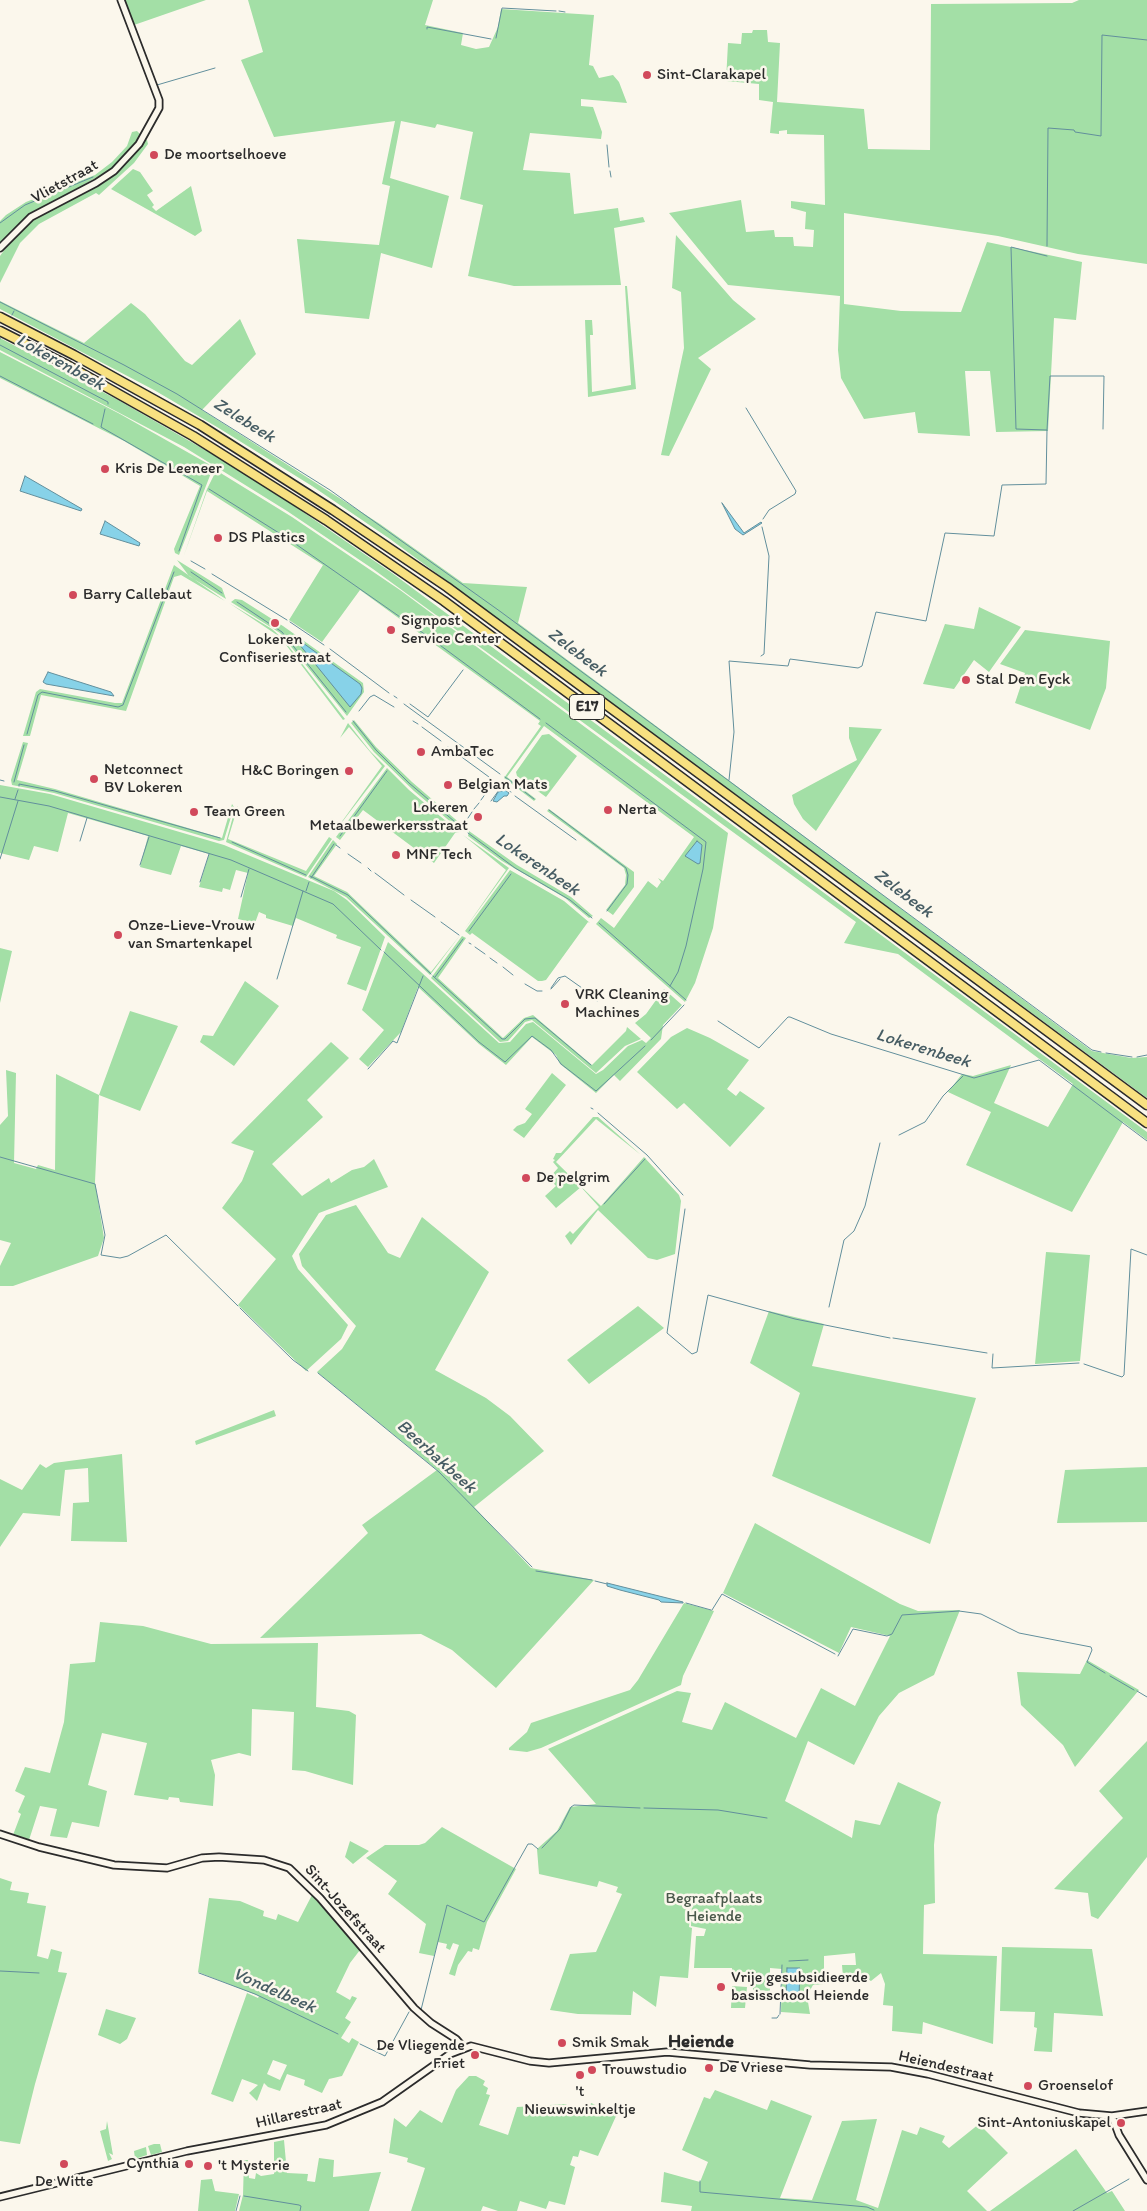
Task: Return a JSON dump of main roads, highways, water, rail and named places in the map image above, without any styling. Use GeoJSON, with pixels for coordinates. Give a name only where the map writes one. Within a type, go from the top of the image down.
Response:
{"type":"FeatureCollection","features":[{"type":"Feature","properties":{"kind":"highway","name":"E17"},"geometry":{"type":"LineString","coordinates":[[0,317],[74,355],[200,425],[325,505],[447,587],[1147,1104]]}},
{"type":"Feature","properties":{"kind":"highway","name":"E17"},"geometry":{"type":"LineString","coordinates":[[0,330],[77,370],[201,440],[326,520],[444,601],[1147,1123]]}},
{"type":"Feature","properties":{"kind":"main road","name":"Vlietstraat"},"geometry":{"type":"LineString","coordinates":[[0,248],[31,217],[96,183],[114,170],[139,144],[159,108],[159,100],[121,0]]}},
{"type":"Feature","properties":{"kind":"main road","name":"Sint-Jozefstraat"},"geometry":{"type":"LineString","coordinates":[[0,1834],[39,1847],[114,1865],[167,1868],[202,1858],[219,1857],[264,1860],[289,1868],[320,1898],[414,2008],[431,2023],[456,2038],[463,2048]]}},
{"type":"Feature","properties":{"kind":"main road","name":"Heiendestraat"},"geometry":{"type":"LineString","coordinates":[[463,2048],[479,2046],[522,2059],[549,2063],[641,2053],[677,2052],[810,2065],[873,2066],[910,2070],[1068,2111],[1112,2116],[1147,2111]]}},
{"type":"Feature","properties":{"kind":"main road","name":"Hillarestraat"},"geometry":{"type":"LineString","coordinates":[[0,2197],[208,2147],[326,2125],[382,2102],[450,2054],[463,2048]]}},
{"type":"Feature","properties":{"kind":"main road"},"geometry":{"type":"LineString","coordinates":[[1112,2116],[1119,2135],[1147,2180]]}},
{"type":"Feature","properties":{"kind":"water"},"geometry":{"type":"Polygon","coordinates":[[[25,476],[82,509],[81,511],[20,491],[25,476]]]}},
{"type":"Feature","properties":{"kind":"water"},"geometry":{"type":"Polygon","coordinates":[[[722,503],[744,533],[762,523],[743,535],[735,529],[722,503]]]}},
{"type":"Feature","properties":{"kind":"water"},"geometry":{"type":"Polygon","coordinates":[[[105,521],[140,543],[139,546],[100,534],[105,521]]]}},
{"type":"Feature","properties":{"kind":"water"},"geometry":{"type":"Polygon","coordinates":[[[303,643],[360,684],[362,688],[361,694],[350,707],[299,644],[303,643]]]}},
{"type":"Feature","properties":{"kind":"water"},"geometry":{"type":"Polygon","coordinates":[[[48,672],[111,692],[114,696],[46,684],[43,682],[48,672]]]}},
{"type":"Feature","properties":{"kind":"water"},"geometry":{"type":"Polygon","coordinates":[[[505,790],[509,793],[507,796],[504,796],[497,802],[493,801],[498,792],[505,790]]]}},
{"type":"Feature","properties":{"kind":"water"},"geometry":{"type":"Polygon","coordinates":[[[697,841],[702,845],[700,863],[698,864],[685,856],[697,841]]]}},
{"type":"Feature","properties":{"kind":"water"},"geometry":{"type":"Polygon","coordinates":[[[607,1583],[683,1603],[661,1602],[607,1586],[607,1583]]]}},
{"type":"Feature","properties":{"kind":"water"},"geometry":{"type":"Polygon","coordinates":[[[787,1968],[800,1968],[799,1997],[796,1993],[790,1993],[788,1997],[786,1996],[787,1968]]]}},
{"type":"Feature","properties":{"kind":"waterway"},"geometry":{"type":"LineString","coordinates":[[496,38],[502,8],[556,11]]}},
{"type":"Feature","properties":{"kind":"waterway"},"geometry":{"type":"LineString","coordinates":[[559,11],[565,12]]}},
{"type":"Feature","properties":{"kind":"waterway"},"geometry":{"type":"LineString","coordinates":[[427,29],[427,27],[491,39]]}},
{"type":"Feature","properties":{"kind":"waterway"},"geometry":{"type":"LineString","coordinates":[[1047,246],[1048,128],[1074,130],[1075,132],[1101,136],[1102,35],[1147,40]]}},
{"type":"Feature","properties":{"kind":"waterway"},"geometry":{"type":"LineString","coordinates":[[151,72],[157,85],[215,68]]}},
{"type":"Feature","properties":{"kind":"waterway"},"geometry":{"type":"LineString","coordinates":[[607,145],[609,167]]}},
{"type":"Feature","properties":{"kind":"waterway"},"geometry":{"type":"LineString","coordinates":[[610,171],[611,177]]}},
{"type":"Feature","properties":{"kind":"waterway"},"geometry":{"type":"LineString","coordinates":[[0,223],[25,205],[93,177]]}},
{"type":"Feature","properties":{"kind":"waterway"},"geometry":{"type":"LineString","coordinates":[[729,780],[734,732],[729,661],[788,666],[790,659],[858,668],[862,666],[876,612],[926,621],[945,533],[994,536],[1002,485],[1046,484],[1047,430],[1016,429],[1011,247],[1047,256]]}},
{"type":"Feature","properties":{"kind":"waterway","name":"Zelebeek"},"geometry":{"type":"LineString","coordinates":[[0,302],[177,394],[330,490],[501,612],[1092,1050],[1101,1052]]}},
{"type":"Feature","properties":{"kind":"waterway","name":"Lokerenbeek"},"geometry":{"type":"LineString","coordinates":[[12,315],[14,311]]}},
{"type":"Feature","properties":{"kind":"waterway","name":"Lokerenbeek"},"geometry":{"type":"LineString","coordinates":[[0,345],[108,402],[108,404]]}},
{"type":"Feature","properties":{"kind":"waterway"},"geometry":{"type":"LineString","coordinates":[[0,376],[93,424]]}},
{"type":"Feature","properties":{"kind":"waterway"},"geometry":{"type":"LineString","coordinates":[[1047,430],[1050,376],[1104,376],[1103,429]]}},
{"type":"Feature","properties":{"kind":"waterway"},"geometry":{"type":"LineString","coordinates":[[746,408],[796,491],[795,494],[769,510],[763,519]]}},
{"type":"Feature","properties":{"kind":"waterway","name":"Lokerenbeek"},"geometry":{"type":"LineString","coordinates":[[105,409],[101,427],[202,485],[179,551]]}},
{"type":"Feature","properties":{"kind":"waterway"},"geometry":{"type":"LineString","coordinates":[[209,489],[287,538],[433,640],[540,719]]}},
{"type":"Feature","properties":{"kind":"waterway"},"geometry":{"type":"LineString","coordinates":[[761,656],[764,654],[769,556],[762,527]]}},
{"type":"Feature","properties":{"kind":"waterway"},"geometry":{"type":"LineString","coordinates":[[191,561],[205,569]]}},
{"type":"Feature","properties":{"kind":"waterway"},"geometry":{"type":"LineString","coordinates":[[27,734],[38,695],[42,692],[118,707],[123,705],[174,572]]}},
{"type":"Feature","properties":{"kind":"waterway","name":"Lokerenbeek"},"geometry":{"type":"LineString","coordinates":[[191,572],[222,593]]}},
{"type":"Feature","properties":{"kind":"waterway"},"geometry":{"type":"LineString","coordinates":[[212,574],[287,620]]}},
{"type":"Feature","properties":{"kind":"waterway","name":"Lokerenbeek"},"geometry":{"type":"LineString","coordinates":[[237,602],[282,632],[346,712]]}},
{"type":"Feature","properties":{"kind":"waterway"},"geometry":{"type":"LineString","coordinates":[[290,622],[324,645]]}},
{"type":"Feature","properties":{"kind":"waterway"},"geometry":{"type":"LineString","coordinates":[[330,649],[389,693]]}},
{"type":"Feature","properties":{"kind":"waterway"},"geometry":{"type":"LineString","coordinates":[[410,704],[428,717],[463,670]]}},
{"type":"Feature","properties":{"kind":"waterway"},"geometry":{"type":"LineString","coordinates":[[359,711],[370,697],[374,695],[394,707]]}},
{"type":"Feature","properties":{"kind":"waterway"},"geometry":{"type":"LineString","coordinates":[[404,704],[500,774]]}},
{"type":"Feature","properties":{"kind":"waterway","name":"Lokerenbeek"},"geometry":{"type":"LineString","coordinates":[[353,721],[376,750],[409,783],[461,827]]}},
{"type":"Feature","properties":{"kind":"waterway"},"geometry":{"type":"LineString","coordinates":[[413,721],[418,724]]}},
{"type":"Feature","properties":{"kind":"waterway"},"geometry":{"type":"LineString","coordinates":[[546,723],[706,842],[703,869],[686,946],[678,972],[670,986]]}},
{"type":"Feature","properties":{"kind":"waterway"},"geometry":{"type":"LineString","coordinates":[[422,727],[441,741]]}},
{"type":"Feature","properties":{"kind":"waterway"},"geometry":{"type":"LineString","coordinates":[[14,782],[24,745]]}},
{"type":"Feature","properties":{"kind":"waterway"},"geometry":{"type":"LineString","coordinates":[[448,747],[489,777],[492,784],[488,790]]}},
{"type":"Feature","properties":{"kind":"waterway"},"geometry":{"type":"LineString","coordinates":[[340,836],[387,771]]}},
{"type":"Feature","properties":{"kind":"waterway"},"geometry":{"type":"LineString","coordinates":[[505,777],[534,799]]}},
{"type":"Feature","properties":{"kind":"waterway"},"geometry":{"type":"LineString","coordinates":[[0,780],[4,781]]}},
{"type":"Feature","properties":{"kind":"waterway"},"geometry":{"type":"LineString","coordinates":[[19,786],[19,784],[55,791],[220,838]]}},
{"type":"Feature","properties":{"kind":"waterway"},"geometry":{"type":"LineString","coordinates":[[491,801],[499,790],[506,789],[511,792]]}},
{"type":"Feature","properties":{"kind":"waterway"},"geometry":{"type":"LineString","coordinates":[[15,799],[18,790]]}},
{"type":"Feature","properties":{"kind":"waterway"},"geometry":{"type":"LineString","coordinates":[[481,800],[486,793]]}},
{"type":"Feature","properties":{"kind":"waterway"},"geometry":{"type":"LineString","coordinates":[[515,796],[576,840]]}},
{"type":"Feature","properties":{"kind":"waterway"},"geometry":{"type":"LineString","coordinates":[[0,797],[49,806],[231,860],[333,904],[381,950]]}},
{"type":"Feature","properties":{"kind":"waterway"},"geometry":{"type":"LineString","coordinates":[[0,859],[18,801]]}},
{"type":"Feature","properties":{"kind":"waterway"},"geometry":{"type":"LineString","coordinates":[[474,809],[479,803]]}},
{"type":"Feature","properties":{"kind":"waterway"},"geometry":{"type":"LineString","coordinates":[[549,810],[626,868],[628,875],[627,884],[607,911]]}},
{"type":"Feature","properties":{"kind":"waterway"},"geometry":{"type":"LineString","coordinates":[[468,818],[472,812]]}},
{"type":"Feature","properties":{"kind":"waterway"},"geometry":{"type":"LineString","coordinates":[[80,841],[87,818]]}},
{"type":"Feature","properties":{"kind":"waterway","name":"Lokerenbeek"},"geometry":{"type":"LineString","coordinates":[[468,833],[515,868],[570,900],[592,918]]}},
{"type":"Feature","properties":{"kind":"waterway"},"geometry":{"type":"LineString","coordinates":[[140,865],[149,837]]}},
{"type":"Feature","properties":{"kind":"waterway"},"geometry":{"type":"LineString","coordinates":[[232,842],[306,875]]}},
{"type":"Feature","properties":{"kind":"waterway"},"geometry":{"type":"LineString","coordinates":[[311,878],[334,844]]}},
{"type":"Feature","properties":{"kind":"waterway"},"geometry":{"type":"LineString","coordinates":[[336,845],[340,848]]}},
{"type":"Feature","properties":{"kind":"waterway"},"geometry":{"type":"LineString","coordinates":[[200,882],[209,854]]}},
{"type":"Feature","properties":{"kind":"waterway"},"geometry":{"type":"LineString","coordinates":[[348,854],[361,863]]}},
{"type":"Feature","properties":{"kind":"waterway"},"geometry":{"type":"LineString","coordinates":[[368,868],[371,871]]}},
{"type":"Feature","properties":{"kind":"waterway"},"geometry":{"type":"LineString","coordinates":[[241,897],[249,869]]}},
{"type":"Feature","properties":{"kind":"waterway"},"geometry":{"type":"LineString","coordinates":[[375,873],[404,895]]}},
{"type":"Feature","properties":{"kind":"waterway"},"geometry":{"type":"LineString","coordinates":[[469,931],[511,874]]}},
{"type":"Feature","properties":{"kind":"waterway"},"geometry":{"type":"LineString","coordinates":[[310,876],[348,895],[431,974]]}},
{"type":"Feature","properties":{"kind":"waterway"},"geometry":{"type":"LineString","coordinates":[[306,891],[309,882]]}},
{"type":"Feature","properties":{"kind":"waterway"},"geometry":{"type":"LineString","coordinates":[[277,979],[303,891]]}},
{"type":"Feature","properties":{"kind":"waterway"},"geometry":{"type":"LineString","coordinates":[[411,900],[435,917]]}},
{"type":"Feature","properties":{"kind":"waterway"},"geometry":{"type":"LineString","coordinates":[[441,922],[459,935]]}},
{"type":"Feature","properties":{"kind":"waterway","name":"Lokerenbeek"},"geometry":{"type":"LineString","coordinates":[[599,923],[686,1000]]}},
{"type":"Feature","properties":{"kind":"waterway"},"geometry":{"type":"LineString","coordinates":[[435,977],[463,939]]}},
{"type":"Feature","properties":{"kind":"waterway"},"geometry":{"type":"LineString","coordinates":[[475,947],[485,954]]}},
{"type":"Feature","properties":{"kind":"waterway"},"geometry":{"type":"LineString","coordinates":[[384,952],[479,1042],[505,1062],[532,1036],[551,1050],[561,1064],[596,1091],[645,1046]]}},
{"type":"Feature","properties":{"kind":"waterway"},"geometry":{"type":"LineString","coordinates":[[490,958],[497,963]]}},
{"type":"Feature","properties":{"kind":"waterway"},"geometry":{"type":"LineString","coordinates":[[503,967],[513,975]]}},
{"type":"Feature","properties":{"kind":"waterway"},"geometry":{"type":"LineString","coordinates":[[368,1069],[393,1041],[397,1043],[423,976]]}},
{"type":"Feature","properties":{"kind":"waterway"},"geometry":{"type":"LineString","coordinates":[[433,976],[502,1039],[505,1039],[525,1019],[535,1018],[591,1065]]}},
{"type":"Feature","properties":{"kind":"waterway"},"geometry":{"type":"LineString","coordinates":[[551,988],[558,978],[565,976],[582,988]]}},
{"type":"Feature","properties":{"kind":"waterway"},"geometry":{"type":"LineString","coordinates":[[551,989],[560,979]]}},
{"type":"Feature","properties":{"kind":"waterway"},"geometry":{"type":"LineString","coordinates":[[525,984],[537,991],[542,991]]}},
{"type":"Feature","properties":{"kind":"waterway"},"geometry":{"type":"LineString","coordinates":[[585,991],[597,1001]]}},
{"type":"Feature","properties":{"kind":"waterway"},"geometry":{"type":"LineString","coordinates":[[651,1040],[684,1005]]}},
{"type":"Feature","properties":{"kind":"waterway","name":"Lokerenbeek"},"geometry":{"type":"LineString","coordinates":[[718,1021],[759,1048],[790,1017],[831,1034],[974,1078],[1039,1060],[1147,1141]]}},
{"type":"Feature","properties":{"kind":"waterway","name":"Zelebeek"},"geometry":{"type":"LineString","coordinates":[[1106,1053],[1132,1057]]}},
{"type":"Feature","properties":{"kind":"waterway","name":"Zelebeek"},"geometry":{"type":"LineString","coordinates":[[1137,1057],[1147,1055]]}},
{"type":"Feature","properties":{"kind":"waterway"},"geometry":{"type":"LineString","coordinates":[[899,1135],[925,1122],[943,1096],[963,1076]]}},
{"type":"Feature","properties":{"kind":"waterway","name":"Lokerenbeek"},"geometry":{"type":"LineString","coordinates":[[598,1113],[647,1155],[683,1195]]}},
{"type":"Feature","properties":{"kind":"waterway"},"geometry":{"type":"LineString","coordinates":[[829,1307],[844,1240],[854,1231],[865,1206],[880,1143]]}},
{"type":"Feature","properties":{"kind":"waterway","name":"Beerbakbeek"},"geometry":{"type":"LineString","coordinates":[[0,1157],[95,1184],[105,1235],[101,1255],[120,1258],[128,1256],[166,1235],[238,1306]]}},
{"type":"Feature","properties":{"kind":"waterway"},"geometry":{"type":"LineString","coordinates":[[604,1204],[645,1159]]}},
{"type":"Feature","properties":{"kind":"waterway","name":"Lokerenbeek"},"geometry":{"type":"LineString","coordinates":[[685,1209],[667,1333],[692,1354],[697,1352],[708,1295],[795,1319],[890,1338]]}},
{"type":"Feature","properties":{"kind":"waterway","name":"Lokerenbeek"},"geometry":{"type":"LineString","coordinates":[[1084,1364],[1122,1377],[1124,1375],[1131,1249],[1147,1255]]}},
{"type":"Feature","properties":{"kind":"waterway","name":"Beerbakbeek"},"geometry":{"type":"LineString","coordinates":[[240,1308],[293,1360],[308,1371]]}},
{"type":"Feature","properties":{"kind":"waterway","name":"Lokerenbeek"},"geometry":{"type":"LineString","coordinates":[[893,1338],[987,1353]]}},
{"type":"Feature","properties":{"kind":"waterway","name":"Lokerenbeek"},"geometry":{"type":"LineString","coordinates":[[993,1354],[992,1368],[1079,1363]]}},
{"type":"Feature","properties":{"kind":"waterway","name":"Beerbakbeek"},"geometry":{"type":"LineString","coordinates":[[318,1373],[439,1472],[532,1567]]}},
{"type":"Feature","properties":{"kind":"waterway","name":"Beerbakbeek"},"geometry":{"type":"LineString","coordinates":[[536,1571],[592,1580]]}},
{"type":"Feature","properties":{"kind":"waterway","name":"Beerbakbeek"},"geometry":{"type":"LineString","coordinates":[[595,1581],[607,1584]]}},
{"type":"Feature","properties":{"kind":"waterway","name":"Beerbakbeek"},"geometry":{"type":"LineString","coordinates":[[712,1610],[722,1594],[835,1654]]}},
{"type":"Feature","properties":{"kind":"waterway","name":"Beerbakbeek"},"geometry":{"type":"LineString","coordinates":[[686,1603],[711,1610]]}},
{"type":"Feature","properties":{"kind":"waterway","name":"Beerbakbeek"},"geometry":{"type":"LineString","coordinates":[[838,1656],[853,1629],[887,1636],[892,1634],[902,1615],[959,1611],[981,1614],[1019,1633],[1091,1647],[1092,1650],[1087,1662],[1105,1673]]}},
{"type":"Feature","properties":{"kind":"waterway","name":"Beerbakbeek"},"geometry":{"type":"LineString","coordinates":[[1110,1676],[1134,1690]]}},
{"type":"Feature","properties":{"kind":"waterway","name":"Beerbakbeek"},"geometry":{"type":"LineString","coordinates":[[1137,1691],[1147,1697]]}},
{"type":"Feature","properties":{"kind":"waterway","name":"Vondelbeek"},"geometry":{"type":"LineString","coordinates":[[542,1848],[560,1829],[571,1807],[574,1805],[640,1808]]}},
{"type":"Feature","properties":{"kind":"waterway"},"geometry":{"type":"LineString","coordinates":[[644,1808],[718,1810],[767,1818]]}},
{"type":"Feature","properties":{"kind":"waterway","name":"Vondelbeek"},"geometry":{"type":"LineString","coordinates":[[421,2010],[447,1905],[484,1922],[528,1844],[532,1844],[538,1849]]}},
{"type":"Feature","properties":{"kind":"waterway"},"geometry":{"type":"LineString","coordinates":[[789,1961],[808,1960]]}},
{"type":"Feature","properties":{"kind":"waterway"},"geometry":{"type":"LineString","coordinates":[[780,2014],[782,1965]]}},
{"type":"Feature","properties":{"kind":"waterway","name":"Vondelbeek"},"geometry":{"type":"LineString","coordinates":[[0,1971],[39,1973]]}},
{"type":"Feature","properties":{"kind":"waterway","name":"Vondelbeek"},"geometry":{"type":"LineString","coordinates":[[199,1973],[255,1994],[338,2034]]}},
{"type":"Feature","properties":{"kind":"waterway"},"geometry":{"type":"LineString","coordinates":[[360,2044],[385,2056],[409,2012]]}},
{"type":"Feature","properties":{"kind":"waterway"},"geometry":{"type":"LineString","coordinates":[[772,2018],[777,2018],[779,2015]]}},
{"type":"Feature","properties":{"kind":"waterway"},"geometry":{"type":"LineString","coordinates":[[1073,2211],[1129,2179]]}},
{"type":"Feature","properties":{"kind":"waterway"},"geometry":{"type":"LineString","coordinates":[[700,2181],[700,2192],[867,2207],[874,2210]]}},
{"type":"Feature","properties":{"kind":"waterway"},"geometry":{"type":"LineString","coordinates":[[236,2211],[240,2196]]}},
{"type":"Feature","properties":{"kind":"waterway"},"geometry":{"type":"LineString","coordinates":[[244,2196],[299,2205],[301,2206],[300,2211]]}},
{"type":"Feature","properties":{"kind":"place","name":"Sint-Clarakapel"},"geometry":{"type":"Point","coordinates":[647,75]}},
{"type":"Feature","properties":{"kind":"place","name":"De moortselhoeve"},"geometry":{"type":"Point","coordinates":[154,155]}},
{"type":"Feature","properties":{"kind":"place","name":"Kris De Leeneer"},"geometry":{"type":"Point","coordinates":[105,469]}},
{"type":"Feature","properties":{"kind":"place","name":"DS Plastics"},"geometry":{"type":"Point","coordinates":[218,538]}},
{"type":"Feature","properties":{"kind":"place","name":"Barry Callebaut"},"geometry":{"type":"Point","coordinates":[73,595]}},
{"type":"Feature","properties":{"kind":"place","name":"Lokeren Confiseriestraat"},"geometry":{"type":"Point","coordinates":[275,623]}},
{"type":"Feature","properties":{"kind":"place","name":"Signpost Service Center"},"geometry":{"type":"Point","coordinates":[391,630]}},
{"type":"Feature","properties":{"kind":"place","name":"Stal Den Eyck"},"geometry":{"type":"Point","coordinates":[966,680]}},
{"type":"Feature","properties":{"kind":"place","name":"AmbaTec"},"geometry":{"type":"Point","coordinates":[421,752]}},
{"type":"Feature","properties":{"kind":"place","name":"H&C Boringen"},"geometry":{"type":"Point","coordinates":[349,771]}},
{"type":"Feature","properties":{"kind":"place","name":"Netconnect BV Lokeren"},"geometry":{"type":"Point","coordinates":[94,779]}},
{"type":"Feature","properties":{"kind":"place","name":"Belgian Mats"},"geometry":{"type":"Point","coordinates":[448,785]}},
{"type":"Feature","properties":{"kind":"place","name":"Nerta"},"geometry":{"type":"Point","coordinates":[608,810]}},
{"type":"Feature","properties":{"kind":"place","name":"Team Green"},"geometry":{"type":"Point","coordinates":[194,812]}},
{"type":"Feature","properties":{"kind":"place","name":"Lokeren Metaalbewerkersstraat"},"geometry":{"type":"Point","coordinates":[478,817]}},
{"type":"Feature","properties":{"kind":"place","name":"MNF Tech"},"geometry":{"type":"Point","coordinates":[396,855]}},
{"type":"Feature","properties":{"kind":"place","name":"Onze-Lieve-Vrouw van Smartenkapel"},"geometry":{"type":"Point","coordinates":[118,935]}},
{"type":"Feature","properties":{"kind":"place","name":"VRK Cleaning Machines"},"geometry":{"type":"Point","coordinates":[565,1004]}},
{"type":"Feature","properties":{"kind":"place","name":"De pelgrim"},"geometry":{"type":"Point","coordinates":[526,1178]}},
{"type":"Feature","properties":{"kind":"place","name":"Vrije gesubsidieerde basisschool Heiende"},"geometry":{"type":"Point","coordinates":[721,1987]}},
{"type":"Feature","properties":{"kind":"place","name":"Smik Smak"},"geometry":{"type":"Point","coordinates":[562,2043]}},
{"type":"Feature","properties":{"kind":"place","name":"De Vliegende Friet"},"geometry":{"type":"Point","coordinates":[475,2055]}},
{"type":"Feature","properties":{"kind":"place","name":"De Vriese"},"geometry":{"type":"Point","coordinates":[709,2068]}},
{"type":"Feature","properties":{"kind":"place","name":"Trouwstudio"},"geometry":{"type":"Point","coordinates":[592,2070]}},
{"type":"Feature","properties":{"kind":"place","name":"'t Nieuwswinkeltje"},"geometry":{"type":"Point","coordinates":[580,2075]}},
{"type":"Feature","properties":{"kind":"place","name":"Groenselof"},"geometry":{"type":"Point","coordinates":[1028,2086]}},
{"type":"Feature","properties":{"kind":"place","name":"Sint-Antoniuskapel"},"geometry":{"type":"Point","coordinates":[1121,2123]}},
{"type":"Feature","properties":{"kind":"place","name":"De Witte"},"geometry":{"type":"Point","coordinates":[64,2164]}},
{"type":"Feature","properties":{"kind":"place","name":"Cynthia"},"geometry":{"type":"Point","coordinates":[189,2164]}},
{"type":"Feature","properties":{"kind":"place","name":"'t Mysterie"},"geometry":{"type":"Point","coordinates":[208,2166]}},
{"type":"Feature","properties":{"kind":"district","name":"Heiende"},"geometry":{"type":"Point","coordinates":[701,2042]}},
{"type":"Feature","properties":{"kind":"park label","name":"Begraafplaats Heiende"},"geometry":{"type":"Point","coordinates":[714,1908]}}]}
